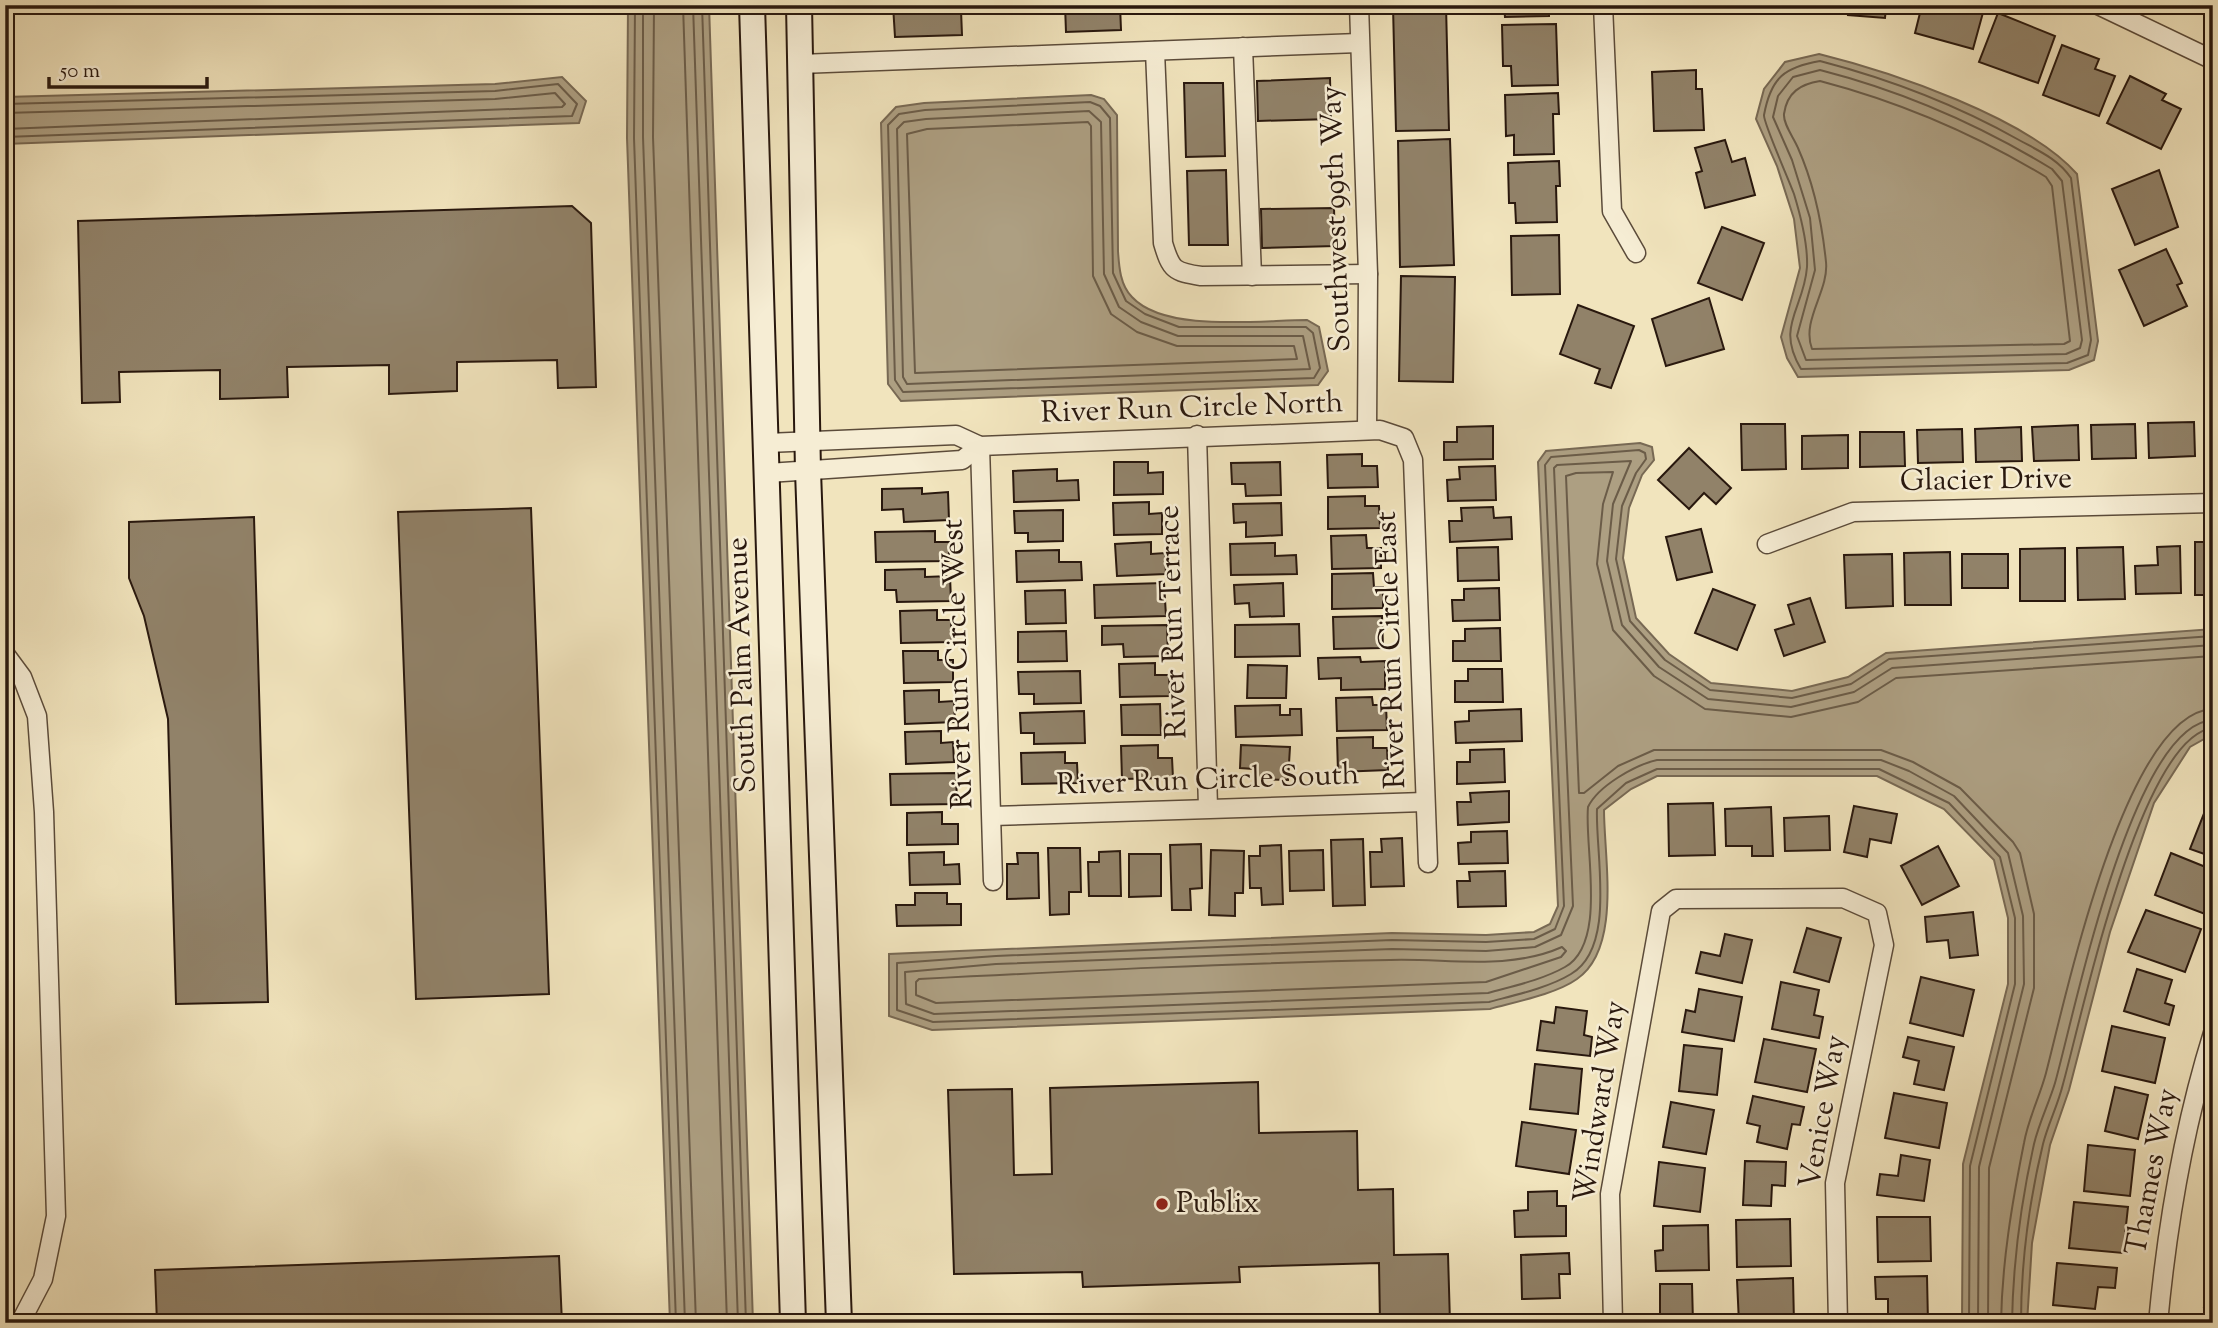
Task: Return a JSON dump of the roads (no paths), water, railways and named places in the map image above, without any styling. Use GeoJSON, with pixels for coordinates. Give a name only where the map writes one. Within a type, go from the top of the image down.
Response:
{"type":"FeatureCollection","features":[{"type":"Feature","properties":{"kind":"main road","name":"South Palm Avenue"},"geometry":{"type":"LineString","coordinates":[[752,5],[768,443],[793,1323]]}},
{"type":"Feature","properties":{"kind":"main road"},"geometry":{"type":"LineString","coordinates":[[799,5],[807,440],[839,1323]]}},
{"type":"Feature","properties":{"kind":"street","name":"Southwest 99th Way"},"geometry":{"type":"LineString","coordinates":[[1359,5],[1368,274],[1370,392],[1367,430]]}},
{"type":"Feature","properties":{"kind":"street"},"geometry":{"type":"LineString","coordinates":[[1603,5],[1612,211],[1636,253]]}},
{"type":"Feature","properties":{"kind":"street"},"geometry":{"type":"LineString","coordinates":[[2098,5],[2213,60]]}},
{"type":"Feature","properties":{"kind":"street"},"geometry":{"type":"LineString","coordinates":[[800,64],[1359,43]]}},
{"type":"Feature","properties":{"kind":"street"},"geometry":{"type":"LineString","coordinates":[[1243,47],[1252,276]]}},
{"type":"Feature","properties":{"kind":"street"},"geometry":{"type":"LineString","coordinates":[[1155,51],[1163,243],[1169,262],[1178,272],[1201,276],[1368,274]]}},
{"type":"Feature","properties":{"kind":"street","name":"River Run Circle North"},"geometry":{"type":"LineString","coordinates":[[768,443],[956,435],[980,446],[1367,430],[1380,430],[1404,438]]}},
{"type":"Feature","properties":{"kind":"street","name":"River Run Terrace"},"geometry":{"type":"LineString","coordinates":[[1197,435],[1208,807]]}},
{"type":"Feature","properties":{"kind":"street","name":"River Run Circle East"},"geometry":{"type":"LineString","coordinates":[[1404,438],[1413,460],[1428,863]]}},
{"type":"Feature","properties":{"kind":"street","name":"River Run Circle North"},"geometry":{"type":"LineString","coordinates":[[768,472],[962,460],[980,446]]}},
{"type":"Feature","properties":{"kind":"street","name":"River Run Circle West"},"geometry":{"type":"LineString","coordinates":[[980,446],[993,881]]}},
{"type":"Feature","properties":{"kind":"street","name":"Glacier Drive"},"geometry":{"type":"LineString","coordinates":[[1767,544],[1853,512],[2213,503]]}},
{"type":"Feature","properties":{"kind":"street"},"geometry":{"type":"LineString","coordinates":[[5,654],[22,677],[37,716],[44,812],[56,1216],[43,1279],[20,1323]]}},
{"type":"Feature","properties":{"kind":"street","name":"River Run Circle South"},"geometry":{"type":"LineString","coordinates":[[992,816],[1424,802]]}},
{"type":"Feature","properties":{"kind":"street","name":"Windward Way"},"geometry":{"type":"LineString","coordinates":[[1613,1323],[1610,1194],[1661,911],[1676,900],[1843,898],[1877,913]]}},
{"type":"Feature","properties":{"kind":"street","name":"Venice Way"},"geometry":{"type":"LineString","coordinates":[[1838,1323],[1835,1183],[1884,944],[1877,913]]}},
{"type":"Feature","properties":{"kind":"street","name":"Thames Way"},"geometry":{"type":"LineString","coordinates":[[2158,1323],[2164,1251],[2201,1073],[2213,1033]]}},
{"type":"Feature","properties":{"kind":"water"},"geometry":{"type":"Polygon","coordinates":[[[628,5],[709,5],[753,1323],[670,1323],[627,138],[628,5]]]}},
{"type":"Feature","properties":{"kind":"water"},"geometry":{"type":"Polygon","coordinates":[[[1819,54],[1920,85],[1993,116],[2055,154],[2077,174],[2098,341],[2094,360],[2069,370],[1798,377],[1787,358],[1781,337],[1800,268],[1794,219],[1777,166],[1756,119],[1764,89],[1785,62],[1819,54]]]}},
{"type":"Feature","properties":{"kind":"water"},"geometry":{"type":"Polygon","coordinates":[[[562,77],[586,101],[579,123],[5,144],[5,97],[495,84],[562,77]]]}},
{"type":"Feature","properties":{"kind":"water"},"geometry":{"type":"Polygon","coordinates":[[[1091,95],[1104,99],[1117,115],[1118,251],[1121,275],[1128,292],[1147,308],[1167,316],[1190,320],[1307,320],[1319,327],[1328,371],[1318,385],[901,401],[888,384],[881,123],[896,107],[924,103],[1091,95]]]}},
{"type":"Feature","properties":{"kind":"water"},"geometry":{"type":"Polygon","coordinates":[[[1640,443],[1652,447],[1654,460],[1642,475],[1629,508],[1623,558],[1636,618],[1669,654],[1711,683],[1792,691],[1848,677],[1886,653],[2213,629],[2213,734],[2190,747],[2154,803],[2110,932],[2069,1090],[2050,1145],[2032,1243],[2027,1323],[1962,1323],[1963,1164],[2008,984],[2008,918],[1994,860],[1944,809],[1877,776],[1657,776],[1631,789],[1604,810],[1607,876],[1605,925],[1600,946],[1591,965],[1577,979],[1558,989],[1490,1009],[932,1030],[889,1016],[889,954],[1392,933],[1486,935],[1534,932],[1550,924],[1558,906],[1538,462],[1546,451],[1640,443]]]}},
{"type":"Feature","properties":{"kind":"place","name":"Publix"},"geometry":{"type":"Point","coordinates":[1162,1204]}}]}
